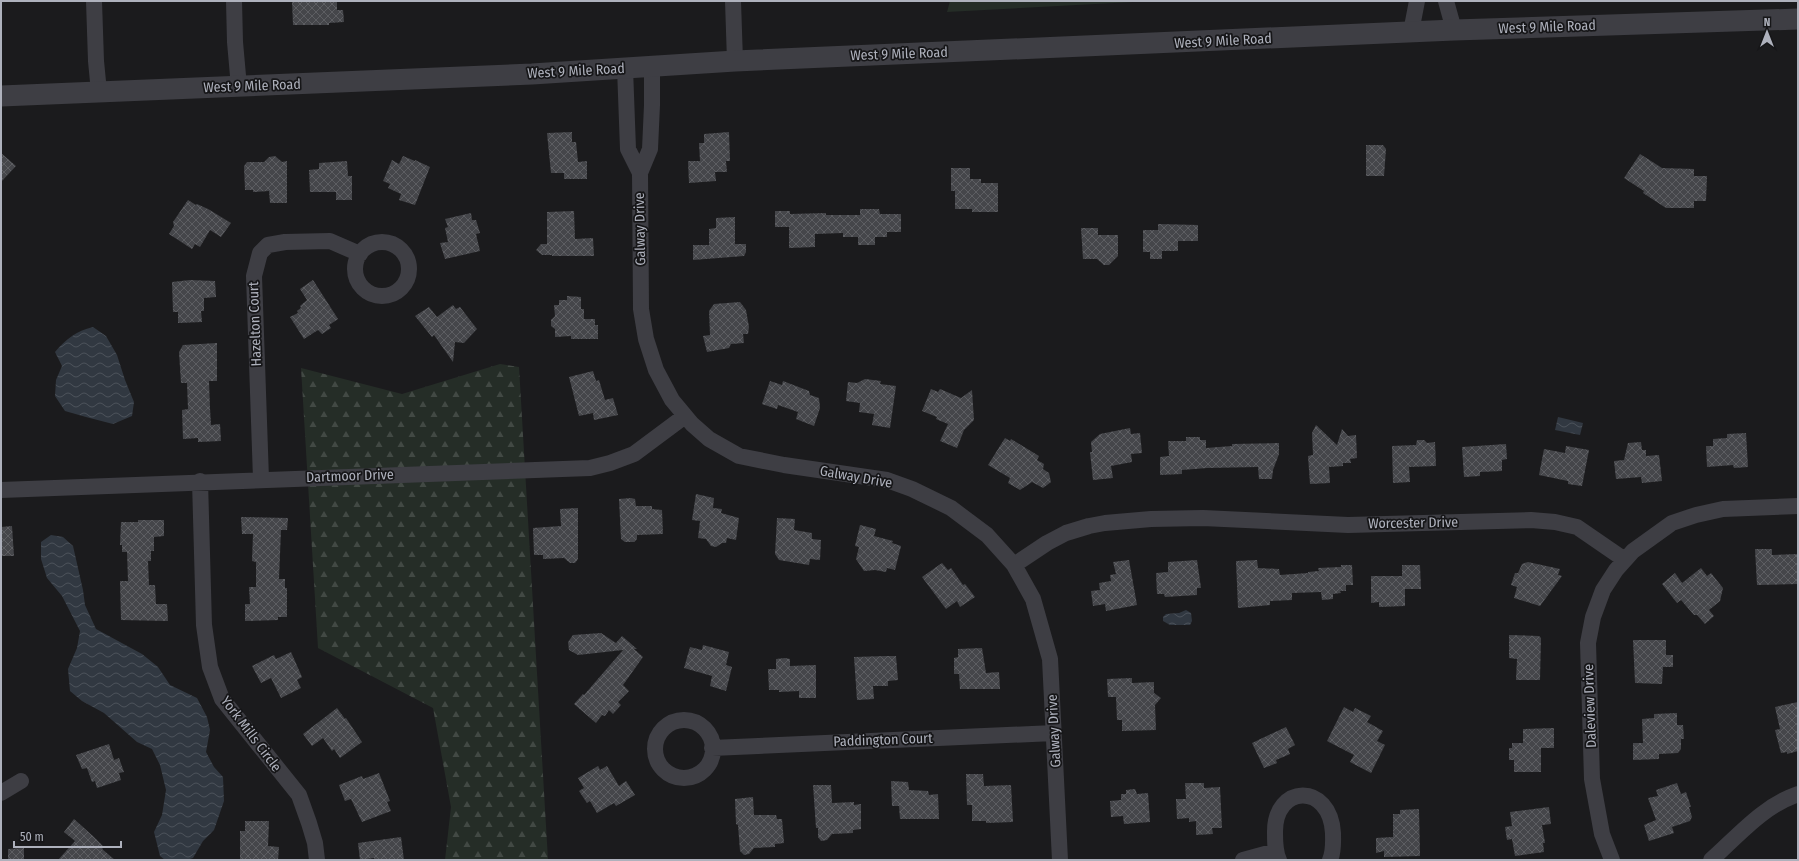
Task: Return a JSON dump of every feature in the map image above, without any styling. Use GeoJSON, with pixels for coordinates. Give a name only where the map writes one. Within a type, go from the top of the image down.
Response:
{"type":"FeatureCollection","features":[{"type":"Feature","properties":{"kind":"street"},"geometry":{"type":"LineString","coordinates":[[94,1],[96,61],[99,92]]}},
{"type":"Feature","properties":{"kind":"street"},"geometry":{"type":"LineString","coordinates":[[234,1],[235,42],[239,87]]}},
{"type":"Feature","properties":{"kind":"street"},"geometry":{"type":"LineString","coordinates":[[733,1],[735,61]]}},
{"type":"Feature","properties":{"kind":"street"},"geometry":{"type":"LineString","coordinates":[[1411,32],[1417,1]]}},
{"type":"Feature","properties":{"kind":"street"},"geometry":{"type":"LineString","coordinates":[[1446,1],[1454,30]]}},
{"type":"Feature","properties":{"kind":"street","name":"West 9 Mile Road"},"geometry":{"type":"LineString","coordinates":[[1,96],[532,74],[735,61],[1454,30],[1798,19]]}},
{"type":"Feature","properties":{"kind":"street","name":"Galway Drive"},"geometry":{"type":"LineString","coordinates":[[652,67],[650,149],[640,173],[641,309],[646,339],[656,370],[672,400],[692,424],[709,439],[739,456],[784,465],[887,480],[912,489],[951,508],[987,535],[1014,565],[1033,598],[1044,632],[1050,659],[1060,860]]}},
{"type":"Feature","properties":{"kind":"street","name":"Galway Drive"},"geometry":{"type":"LineString","coordinates":[[625,68],[628,149],[640,173]]}},
{"type":"Feature","properties":{"kind":"street","name":"Hazelton Court"},"geometry":{"type":"LineString","coordinates":[[261,479],[254,276],[260,253],[268,245],[285,242],[330,241],[360,254]]}},
{"type":"Feature","properties":{"kind":"street","name":"Dartmoor Drive"},"geometry":{"type":"LineString","coordinates":[[1,490],[200,481],[590,468],[610,463],[634,454],[685,416]]}},
{"type":"Feature","properties":{"kind":"street","name":"York Mills Circle"},"geometry":{"type":"LineString","coordinates":[[200,481],[204,625],[210,668],[222,699],[299,795],[315,843],[317,860]]}},
{"type":"Feature","properties":{"kind":"street"},"geometry":{"type":"LineString","coordinates":[[1625,560],[1633,551],[1672,523],[1696,515],[1723,509],[1798,506]]}},
{"type":"Feature","properties":{"kind":"street","name":"Worcester Drive"},"geometry":{"type":"LineString","coordinates":[[1014,565],[1047,543],[1066,533],[1089,526],[1151,519],[1203,518],[1348,525],[1531,520],[1555,522],[1577,528],[1625,560]]}},
{"type":"Feature","properties":{"kind":"street","name":"Daleview Drive"},"geometry":{"type":"LineString","coordinates":[[1612,860],[1602,834],[1592,779],[1588,643],[1594,617],[1603,590],[1616,570],[1625,560]]}},
{"type":"Feature","properties":{"kind":"street","name":"Paddington Court"},"geometry":{"type":"LineString","coordinates":[[712,748],[1054,733]]}},
{"type":"Feature","properties":{"kind":"street"},"geometry":{"type":"LineString","coordinates":[[1,793],[21,781]]}},
{"type":"Feature","properties":{"kind":"street"},"geometry":{"type":"LineString","coordinates":[[1711,860],[1765,811],[1786,798],[1798,794]]}},
{"type":"Feature","properties":{"kind":"street"},"geometry":{"type":"LineString","coordinates":[[1243,860],[1278,855],[1275,823],[1280,809],[1290,799],[1308,796],[1321,802],[1331,817],[1333,843],[1330,860]]}},
{"type":"Feature","properties":{"kind":"green space"},"geometry":{"type":"Polygon","coordinates":[[[950,1],[1152,1],[947,12],[950,1]]]}},
{"type":"Feature","properties":{"kind":"green space"},"geometry":{"type":"Polygon","coordinates":[[[500,364],[519,367],[548,860],[445,860],[451,807],[433,708],[318,648],[301,368],[402,394],[500,364]]]}},
{"type":"Feature","properties":{"kind":"water"},"geometry":{"type":"Polygon","coordinates":[[[93,327],[106,336],[117,355],[134,402],[132,416],[113,424],[65,411],[55,396],[56,380],[62,366],[55,352],[72,336],[93,327]]]}},
{"type":"Feature","properties":{"kind":"water"},"geometry":{"type":"Polygon","coordinates":[[[1558,417],[1583,423],[1580,435],[1555,430],[1558,417]]]}},
{"type":"Feature","properties":{"kind":"water"},"geometry":{"type":"Polygon","coordinates":[[[51,535],[63,537],[73,546],[85,605],[96,629],[142,654],[158,667],[170,685],[197,698],[207,717],[210,730],[206,752],[214,767],[223,777],[224,801],[214,830],[203,841],[193,858],[187,860],[165,860],[160,856],[154,832],[162,815],[166,790],[160,765],[152,749],[137,742],[104,713],[82,701],[70,691],[68,669],[77,648],[80,631],[62,596],[47,578],[41,559],[41,542],[51,535]]]}},
{"type":"Feature","properties":{"kind":"water"},"geometry":{"type":"Polygon","coordinates":[[[1186,610],[1191,613],[1192,621],[1190,625],[1170,625],[1163,621],[1163,617],[1166,614],[1179,613],[1186,610]]]}},
{"type":"Feature","properties":{"kind":"building"},"geometry":{"type":"Polygon","coordinates":[[[292,1],[337,1],[337,10],[343,10],[344,22],[329,23],[329,25],[293,25],[292,1]]]}},
{"type":"Feature","properties":{"kind":"building"},"geometry":{"type":"Polygon","coordinates":[[[572,132],[572,142],[576,142],[578,162],[587,161],[587,179],[564,179],[564,173],[551,173],[547,133],[572,132]]]}},
{"type":"Feature","properties":{"kind":"building"},"geometry":{"type":"Polygon","coordinates":[[[729,132],[730,161],[726,161],[727,172],[715,172],[716,181],[689,183],[688,161],[700,161],[699,143],[704,143],[704,134],[729,132]]]}},
{"type":"Feature","properties":{"kind":"building"},"geometry":{"type":"Polygon","coordinates":[[[1366,145],[1383,145],[1386,149],[1384,176],[1366,176],[1366,145]]]}},
{"type":"Feature","properties":{"kind":"building"},"geometry":{"type":"Polygon","coordinates":[[[1,153],[16,166],[1,182],[1,153]]]}},
{"type":"Feature","properties":{"kind":"building"},"geometry":{"type":"Polygon","coordinates":[[[1640,154],[1662,168],[1694,169],[1694,176],[1707,176],[1706,201],[1694,201],[1694,208],[1666,208],[1643,193],[1644,191],[1624,178],[1640,154]]]}},
{"type":"Feature","properties":{"kind":"building"},"geometry":{"type":"Polygon","coordinates":[[[275,156],[282,162],[287,161],[287,203],[270,203],[269,191],[253,192],[253,190],[245,190],[244,166],[247,162],[264,162],[269,157],[275,156]]]}},
{"type":"Feature","properties":{"kind":"building"},"geometry":{"type":"Polygon","coordinates":[[[403,156],[430,167],[415,205],[399,200],[401,194],[388,188],[390,184],[383,181],[392,160],[399,164],[403,156]]]}},
{"type":"Feature","properties":{"kind":"building"},"geometry":{"type":"Polygon","coordinates":[[[347,161],[348,176],[352,176],[352,200],[336,200],[336,192],[310,192],[309,170],[319,169],[319,163],[347,161]]]}},
{"type":"Feature","properties":{"kind":"building"},"geometry":{"type":"Polygon","coordinates":[[[951,168],[970,168],[970,179],[981,179],[981,183],[998,183],[998,212],[972,212],[972,209],[955,209],[955,191],[951,191],[951,168]]]}},
{"type":"Feature","properties":{"kind":"building"},"geometry":{"type":"Polygon","coordinates":[[[188,200],[196,205],[197,204],[208,209],[231,223],[221,237],[210,230],[200,247],[195,244],[192,249],[169,234],[174,226],[173,222],[188,200]]]}},
{"type":"Feature","properties":{"kind":"building"},"geometry":{"type":"Polygon","coordinates":[[[860,209],[879,209],[880,214],[901,214],[901,232],[887,232],[887,237],[875,237],[875,245],[858,245],[858,237],[843,237],[843,233],[815,234],[815,247],[789,248],[789,227],[775,227],[775,211],[790,211],[790,214],[826,213],[826,215],[860,215],[860,209]]]}},
{"type":"Feature","properties":{"kind":"building"},"geometry":{"type":"Polygon","coordinates":[[[574,211],[575,239],[593,238],[594,256],[542,255],[536,250],[541,244],[547,244],[547,212],[574,211]]]}},
{"type":"Feature","properties":{"kind":"building"},"geometry":{"type":"Polygon","coordinates":[[[471,213],[472,220],[476,220],[480,233],[476,234],[480,251],[445,259],[440,243],[448,242],[445,228],[448,227],[445,219],[471,213]]]}},
{"type":"Feature","properties":{"kind":"building"},"geometry":{"type":"Polygon","coordinates":[[[735,217],[735,244],[746,244],[746,252],[744,256],[693,260],[693,245],[709,245],[709,229],[716,228],[716,218],[735,217]]]}},
{"type":"Feature","properties":{"kind":"building"},"geometry":{"type":"Polygon","coordinates":[[[1158,224],[1198,225],[1198,241],[1178,241],[1178,251],[1162,251],[1162,259],[1150,259],[1150,252],[1143,252],[1143,230],[1158,230],[1158,224]]]}},
{"type":"Feature","properties":{"kind":"building"},"geometry":{"type":"Polygon","coordinates":[[[1081,228],[1098,228],[1098,235],[1118,235],[1118,256],[1109,265],[1104,265],[1097,259],[1083,259],[1081,228]]]}},
{"type":"Feature","properties":{"kind":"building"},"geometry":{"type":"Polygon","coordinates":[[[190,280],[215,281],[216,297],[204,298],[204,311],[201,311],[202,322],[178,323],[178,312],[173,312],[172,282],[190,280]]]}},
{"type":"Feature","properties":{"kind":"building"},"geometry":{"type":"Polygon","coordinates":[[[313,280],[338,319],[329,325],[331,328],[322,334],[318,330],[304,339],[290,317],[298,313],[297,311],[301,308],[300,306],[307,300],[300,289],[313,280]]]}},
{"type":"Feature","properties":{"kind":"building"},"geometry":{"type":"Polygon","coordinates":[[[567,296],[581,297],[581,309],[584,309],[584,319],[595,319],[595,325],[598,325],[598,339],[571,339],[571,336],[555,337],[555,329],[551,326],[551,320],[555,316],[554,305],[559,305],[559,300],[567,300],[567,296]]]}},
{"type":"Feature","properties":{"kind":"building"},"geometry":{"type":"Polygon","coordinates":[[[740,302],[746,310],[749,327],[748,334],[743,334],[744,343],[731,344],[729,348],[707,352],[703,336],[710,335],[709,311],[714,304],[740,302]]]}},
{"type":"Feature","properties":{"kind":"building"},"geometry":{"type":"Polygon","coordinates":[[[453,305],[456,309],[460,307],[477,329],[464,343],[455,342],[453,362],[434,335],[432,337],[415,316],[429,307],[437,317],[453,305]]]}},
{"type":"Feature","properties":{"kind":"building"},"geometry":{"type":"Polygon","coordinates":[[[217,343],[217,381],[209,381],[210,408],[211,425],[220,424],[221,441],[198,442],[198,438],[183,439],[182,410],[188,409],[187,383],[181,383],[179,352],[183,345],[217,343]]]}},
{"type":"Feature","properties":{"kind":"building"},"geometry":{"type":"Polygon","coordinates":[[[593,371],[596,381],[599,380],[605,400],[613,398],[618,415],[594,420],[593,413],[579,416],[569,377],[593,371]]]}},
{"type":"Feature","properties":{"kind":"building"},"geometry":{"type":"Polygon","coordinates":[[[865,379],[881,381],[880,384],[896,386],[890,428],[872,425],[874,414],[859,412],[860,403],[846,401],[848,382],[857,383],[865,379]]]}},
{"type":"Feature","properties":{"kind":"building"},"geometry":{"type":"Polygon","coordinates":[[[770,381],[782,385],[783,381],[809,391],[810,395],[819,398],[820,408],[814,426],[796,419],[798,412],[778,405],[777,409],[762,404],[770,381]]]}},
{"type":"Feature","properties":{"kind":"building"},"geometry":{"type":"Polygon","coordinates":[[[931,389],[938,392],[940,389],[961,398],[972,390],[974,420],[964,430],[957,448],[940,441],[948,424],[936,419],[937,417],[922,411],[931,389]]]}},
{"type":"Feature","properties":{"kind":"building"},"geometry":{"type":"Polygon","coordinates":[[[1316,425],[1337,445],[1342,429],[1348,436],[1356,435],[1357,458],[1350,459],[1351,463],[1343,463],[1343,466],[1329,467],[1330,483],[1310,484],[1308,456],[1313,455],[1312,433],[1316,425]]]}},
{"type":"Feature","properties":{"kind":"building"},"geometry":{"type":"Polygon","coordinates":[[[1130,428],[1131,434],[1140,433],[1142,453],[1131,454],[1132,462],[1111,466],[1113,478],[1093,480],[1090,452],[1092,452],[1091,442],[1100,434],[1130,428]]]}},
{"type":"Feature","properties":{"kind":"building"},"geometry":{"type":"Polygon","coordinates":[[[1746,433],[1748,467],[1734,468],[1733,465],[1707,467],[1706,446],[1713,446],[1713,439],[1727,438],[1727,434],[1746,433]]]}},
{"type":"Feature","properties":{"kind":"building"},"geometry":{"type":"Polygon","coordinates":[[[1186,437],[1200,437],[1200,440],[1206,440],[1206,448],[1232,446],[1232,444],[1279,443],[1279,454],[1273,470],[1272,479],[1259,479],[1258,467],[1182,470],[1182,474],[1160,475],[1160,457],[1169,456],[1168,441],[1186,441],[1186,437]]]}},
{"type":"Feature","properties":{"kind":"building"},"geometry":{"type":"Polygon","coordinates":[[[1005,438],[1010,441],[1011,439],[1039,456],[1037,460],[1044,464],[1043,469],[1049,473],[1051,482],[1043,488],[1032,482],[1020,490],[1008,483],[1010,478],[988,465],[1005,438]]]}},
{"type":"Feature","properties":{"kind":"building"},"geometry":{"type":"Polygon","coordinates":[[[1417,440],[1424,440],[1427,443],[1435,442],[1436,466],[1409,467],[1410,482],[1393,483],[1392,446],[1416,445],[1417,440]]]}},
{"type":"Feature","properties":{"kind":"building"},"geometry":{"type":"Polygon","coordinates":[[[1641,442],[1642,450],[1646,450],[1646,456],[1659,455],[1662,481],[1642,483],[1641,477],[1616,479],[1614,461],[1624,460],[1628,443],[1641,442]]]}},
{"type":"Feature","properties":{"kind":"building"},"geometry":{"type":"Polygon","coordinates":[[[1506,444],[1507,459],[1502,460],[1502,471],[1480,472],[1480,476],[1464,477],[1462,447],[1506,444]]]}},
{"type":"Feature","properties":{"kind":"building"},"geometry":{"type":"Polygon","coordinates":[[[1566,446],[1589,450],[1582,486],[1568,484],[1568,481],[1539,475],[1544,449],[1565,453],[1566,446]]]}},
{"type":"Feature","properties":{"kind":"building"},"geometry":{"type":"Polygon","coordinates":[[[696,494],[714,498],[713,508],[722,509],[721,513],[739,518],[736,540],[727,538],[726,543],[722,543],[716,547],[711,546],[706,539],[698,538],[700,521],[692,520],[696,494]]]}},
{"type":"Feature","properties":{"kind":"building"},"geometry":{"type":"Polygon","coordinates":[[[619,499],[635,499],[636,506],[652,506],[652,509],[662,510],[663,534],[637,535],[637,539],[634,542],[625,542],[621,539],[619,499]]]}},
{"type":"Feature","properties":{"kind":"building"},"geometry":{"type":"Polygon","coordinates":[[[578,508],[578,559],[575,563],[570,563],[564,558],[543,559],[543,555],[534,555],[533,528],[561,526],[560,509],[578,508]]]}},
{"type":"Feature","properties":{"kind":"building"},"geometry":{"type":"Polygon","coordinates":[[[241,517],[288,518],[287,530],[281,530],[279,579],[285,579],[285,588],[287,588],[287,617],[278,617],[278,620],[245,621],[245,604],[250,604],[249,587],[256,587],[256,562],[252,561],[253,534],[242,534],[241,517]]]}},
{"type":"Feature","properties":{"kind":"building"},"geometry":{"type":"Polygon","coordinates":[[[777,518],[795,519],[794,530],[812,533],[812,539],[821,540],[820,560],[810,559],[809,565],[779,560],[775,554],[777,518]]]}},
{"type":"Feature","properties":{"kind":"building"},"geometry":{"type":"Polygon","coordinates":[[[138,520],[164,520],[164,536],[154,537],[154,551],[151,551],[151,561],[148,561],[149,585],[155,585],[156,604],[167,604],[168,621],[121,620],[120,581],[128,581],[127,552],[122,552],[122,545],[120,545],[121,522],[138,522],[138,520]]]}},
{"type":"Feature","properties":{"kind":"building"},"geometry":{"type":"Polygon","coordinates":[[[860,525],[876,529],[874,536],[893,541],[892,543],[901,546],[895,570],[887,568],[886,572],[875,570],[864,571],[856,559],[859,547],[855,546],[860,525]]]}},
{"type":"Feature","properties":{"kind":"building"},"geometry":{"type":"Polygon","coordinates":[[[12,526],[14,556],[1,556],[1,527],[12,526]]]}},
{"type":"Feature","properties":{"kind":"building"},"geometry":{"type":"Polygon","coordinates":[[[1755,549],[1772,549],[1772,555],[1798,554],[1798,584],[1757,585],[1755,549]]]}},
{"type":"Feature","properties":{"kind":"building"},"geometry":{"type":"Polygon","coordinates":[[[1129,560],[1137,605],[1106,611],[1105,604],[1093,606],[1091,591],[1100,590],[1099,583],[1111,581],[1110,575],[1116,574],[1113,562],[1129,560]]]}},
{"type":"Feature","properties":{"kind":"building"},"geometry":{"type":"Polygon","coordinates":[[[1197,560],[1201,588],[1197,588],[1197,595],[1165,597],[1164,594],[1157,594],[1156,573],[1168,572],[1168,562],[1197,560]]]}},
{"type":"Feature","properties":{"kind":"building"},"geometry":{"type":"Polygon","coordinates":[[[1257,560],[1258,568],[1279,569],[1280,575],[1308,573],[1319,571],[1318,568],[1352,565],[1353,585],[1346,585],[1346,591],[1340,591],[1341,593],[1333,594],[1333,599],[1322,600],[1321,592],[1292,593],[1292,600],[1270,601],[1270,605],[1238,608],[1236,561],[1257,560]]]}},
{"type":"Feature","properties":{"kind":"building"},"geometry":{"type":"Polygon","coordinates":[[[1528,562],[1560,569],[1558,575],[1562,576],[1540,606],[1514,598],[1517,587],[1511,585],[1515,573],[1518,573],[1522,564],[1528,562]]]}},
{"type":"Feature","properties":{"kind":"building"},"geometry":{"type":"Polygon","coordinates":[[[942,563],[948,570],[951,568],[963,585],[965,584],[975,597],[960,607],[957,601],[946,609],[922,577],[942,563]]]}},
{"type":"Feature","properties":{"kind":"building"},"geometry":{"type":"Polygon","coordinates":[[[1402,565],[1420,565],[1421,589],[1405,589],[1405,606],[1379,607],[1379,602],[1371,603],[1371,576],[1402,576],[1402,565]]]}},
{"type":"Feature","properties":{"kind":"building"},"geometry":{"type":"Polygon","coordinates":[[[1701,568],[1707,576],[1711,573],[1723,588],[1720,601],[1709,610],[1714,616],[1705,624],[1697,615],[1694,615],[1681,600],[1677,603],[1662,584],[1675,573],[1682,583],[1701,568]]]}},
{"type":"Feature","properties":{"kind":"building"},"geometry":{"type":"Polygon","coordinates":[[[601,633],[616,643],[622,636],[637,649],[634,649],[643,657],[623,685],[629,691],[618,702],[621,705],[613,714],[609,710],[605,716],[602,715],[596,723],[574,704],[583,694],[584,695],[623,650],[578,655],[569,650],[568,642],[573,635],[601,633]]]}},
{"type":"Feature","properties":{"kind":"building"},"geometry":{"type":"Polygon","coordinates":[[[1509,635],[1539,636],[1541,638],[1540,680],[1516,680],[1517,659],[1509,658],[1509,635]]]}},
{"type":"Feature","properties":{"kind":"building"},"geometry":{"type":"Polygon","coordinates":[[[1633,640],[1666,640],[1666,655],[1673,655],[1673,667],[1663,667],[1662,684],[1635,683],[1633,640]]]}},
{"type":"Feature","properties":{"kind":"building"},"geometry":{"type":"Polygon","coordinates":[[[703,645],[729,652],[726,665],[732,667],[726,691],[710,686],[712,676],[684,668],[690,647],[702,650],[703,645]]]}},
{"type":"Feature","properties":{"kind":"building"},"geometry":{"type":"Polygon","coordinates":[[[982,648],[986,673],[999,672],[1000,689],[960,689],[959,674],[954,674],[954,658],[958,657],[958,649],[982,648]]]}},
{"type":"Feature","properties":{"kind":"building"},"geometry":{"type":"Polygon","coordinates":[[[291,652],[302,677],[297,680],[301,688],[281,698],[271,678],[261,683],[252,666],[274,655],[276,659],[291,652]]]}},
{"type":"Feature","properties":{"kind":"building"},"geometry":{"type":"Polygon","coordinates":[[[896,656],[898,680],[888,681],[888,686],[873,686],[874,699],[857,700],[854,657],[896,656]]]}},
{"type":"Feature","properties":{"kind":"building"},"geometry":{"type":"Polygon","coordinates":[[[776,659],[790,659],[790,666],[816,665],[816,698],[799,698],[799,691],[779,692],[779,690],[769,690],[768,669],[776,669],[776,659]]]}},
{"type":"Feature","properties":{"kind":"building"},"geometry":{"type":"Polygon","coordinates":[[[1132,678],[1132,683],[1154,682],[1154,693],[1161,698],[1155,705],[1156,730],[1122,731],[1122,720],[1117,720],[1116,697],[1108,697],[1107,679],[1132,678]]]}},
{"type":"Feature","properties":{"kind":"building"},"geometry":{"type":"Polygon","coordinates":[[[1798,702],[1798,751],[1787,754],[1787,752],[1781,753],[1775,730],[1780,729],[1775,707],[1798,702]]]}},
{"type":"Feature","properties":{"kind":"building"},"geometry":{"type":"Polygon","coordinates":[[[1344,707],[1353,712],[1355,708],[1371,716],[1367,722],[1383,731],[1377,741],[1385,745],[1371,773],[1350,762],[1354,755],[1327,741],[1344,707]]]}},
{"type":"Feature","properties":{"kind":"building"},"geometry":{"type":"Polygon","coordinates":[[[337,708],[345,719],[346,718],[362,742],[340,758],[334,749],[332,751],[323,738],[312,746],[303,734],[337,708]]]}},
{"type":"Feature","properties":{"kind":"building"},"geometry":{"type":"Polygon","coordinates":[[[1677,713],[1677,725],[1683,725],[1684,739],[1681,739],[1681,749],[1678,753],[1659,754],[1659,759],[1633,760],[1633,743],[1643,743],[1642,719],[1654,718],[1654,714],[1677,713]]]}},
{"type":"Feature","properties":{"kind":"building"},"geometry":{"type":"Polygon","coordinates":[[[1286,727],[1295,745],[1288,749],[1290,754],[1276,760],[1277,763],[1264,768],[1252,743],[1286,727]]]}},
{"type":"Feature","properties":{"kind":"building"},"geometry":{"type":"Polygon","coordinates":[[[1554,728],[1554,748],[1541,748],[1541,772],[1514,772],[1514,760],[1509,760],[1509,748],[1512,748],[1512,743],[1523,743],[1523,729],[1554,728]]]}},
{"type":"Feature","properties":{"kind":"building"},"geometry":{"type":"Polygon","coordinates":[[[109,744],[114,760],[119,758],[124,772],[119,773],[121,780],[97,788],[95,781],[92,782],[87,768],[82,769],[76,755],[109,744]]]}},
{"type":"Feature","properties":{"kind":"building"},"geometry":{"type":"Polygon","coordinates":[[[598,766],[600,770],[607,766],[619,786],[626,781],[635,795],[616,806],[614,803],[597,813],[590,801],[587,803],[579,791],[584,788],[578,778],[598,766]]]}},
{"type":"Feature","properties":{"kind":"building"},"geometry":{"type":"Polygon","coordinates":[[[379,773],[390,801],[387,802],[391,811],[362,822],[351,799],[345,801],[339,785],[362,776],[363,779],[379,773]]]}},
{"type":"Feature","properties":{"kind":"building"},"geometry":{"type":"Polygon","coordinates":[[[966,774],[983,774],[984,786],[1011,785],[1013,822],[986,823],[986,821],[972,821],[972,805],[967,805],[966,774]]]}},
{"type":"Feature","properties":{"kind":"building"},"geometry":{"type":"Polygon","coordinates":[[[891,781],[908,782],[909,790],[928,791],[929,795],[938,794],[939,819],[900,819],[899,806],[892,806],[891,781]]]}},
{"type":"Feature","properties":{"kind":"building"},"geometry":{"type":"Polygon","coordinates":[[[1185,783],[1204,783],[1204,788],[1220,787],[1222,828],[1212,828],[1213,834],[1196,835],[1196,821],[1189,822],[1189,818],[1177,819],[1176,799],[1186,799],[1185,783]]]}},
{"type":"Feature","properties":{"kind":"building"},"geometry":{"type":"Polygon","coordinates":[[[1677,783],[1681,794],[1686,792],[1691,807],[1689,807],[1692,817],[1690,821],[1672,827],[1674,833],[1649,841],[1644,825],[1656,820],[1648,798],[1658,796],[1656,790],[1677,783]]]}},
{"type":"Feature","properties":{"kind":"building"},"geometry":{"type":"Polygon","coordinates":[[[813,785],[831,785],[832,803],[854,802],[854,805],[861,804],[861,829],[853,830],[853,833],[832,834],[827,840],[821,841],[818,837],[818,828],[816,828],[813,785]]]}},
{"type":"Feature","properties":{"kind":"building"},"geometry":{"type":"Polygon","coordinates":[[[1135,789],[1137,794],[1148,793],[1150,822],[1124,824],[1123,816],[1111,817],[1110,801],[1121,800],[1121,794],[1126,794],[1126,790],[1135,789]]]}},
{"type":"Feature","properties":{"kind":"building"},"geometry":{"type":"Polygon","coordinates":[[[753,797],[754,815],[776,815],[777,819],[782,819],[784,843],[775,844],[775,847],[754,848],[749,854],[744,855],[740,851],[738,825],[736,824],[735,799],[753,797]]]}},
{"type":"Feature","properties":{"kind":"building"},"geometry":{"type":"Polygon","coordinates":[[[1549,807],[1551,824],[1542,825],[1545,843],[1543,843],[1544,852],[1515,856],[1512,839],[1507,840],[1505,827],[1512,826],[1510,812],[1549,807]]]}},
{"type":"Feature","properties":{"kind":"building"},"geometry":{"type":"Polygon","coordinates":[[[1419,809],[1420,856],[1384,857],[1384,851],[1376,853],[1376,838],[1393,837],[1393,814],[1400,814],[1400,810],[1419,809]]]}},
{"type":"Feature","properties":{"kind":"building"},"geometry":{"type":"Polygon","coordinates":[[[74,819],[104,847],[102,849],[115,860],[58,860],[75,841],[64,832],[74,819]]]}},
{"type":"Feature","properties":{"kind":"building"},"geometry":{"type":"Polygon","coordinates":[[[245,821],[269,821],[268,846],[279,847],[278,860],[240,860],[240,831],[245,831],[245,821]]]}},
{"type":"Feature","properties":{"kind":"building"},"geometry":{"type":"Polygon","coordinates":[[[401,837],[404,860],[374,860],[374,858],[360,860],[358,843],[401,837]]]}},
{"type":"Feature","properties":{"kind":"building"},"geometry":{"type":"Polygon","coordinates":[[[24,848],[24,860],[8,860],[8,849],[24,848]]]}}]}
